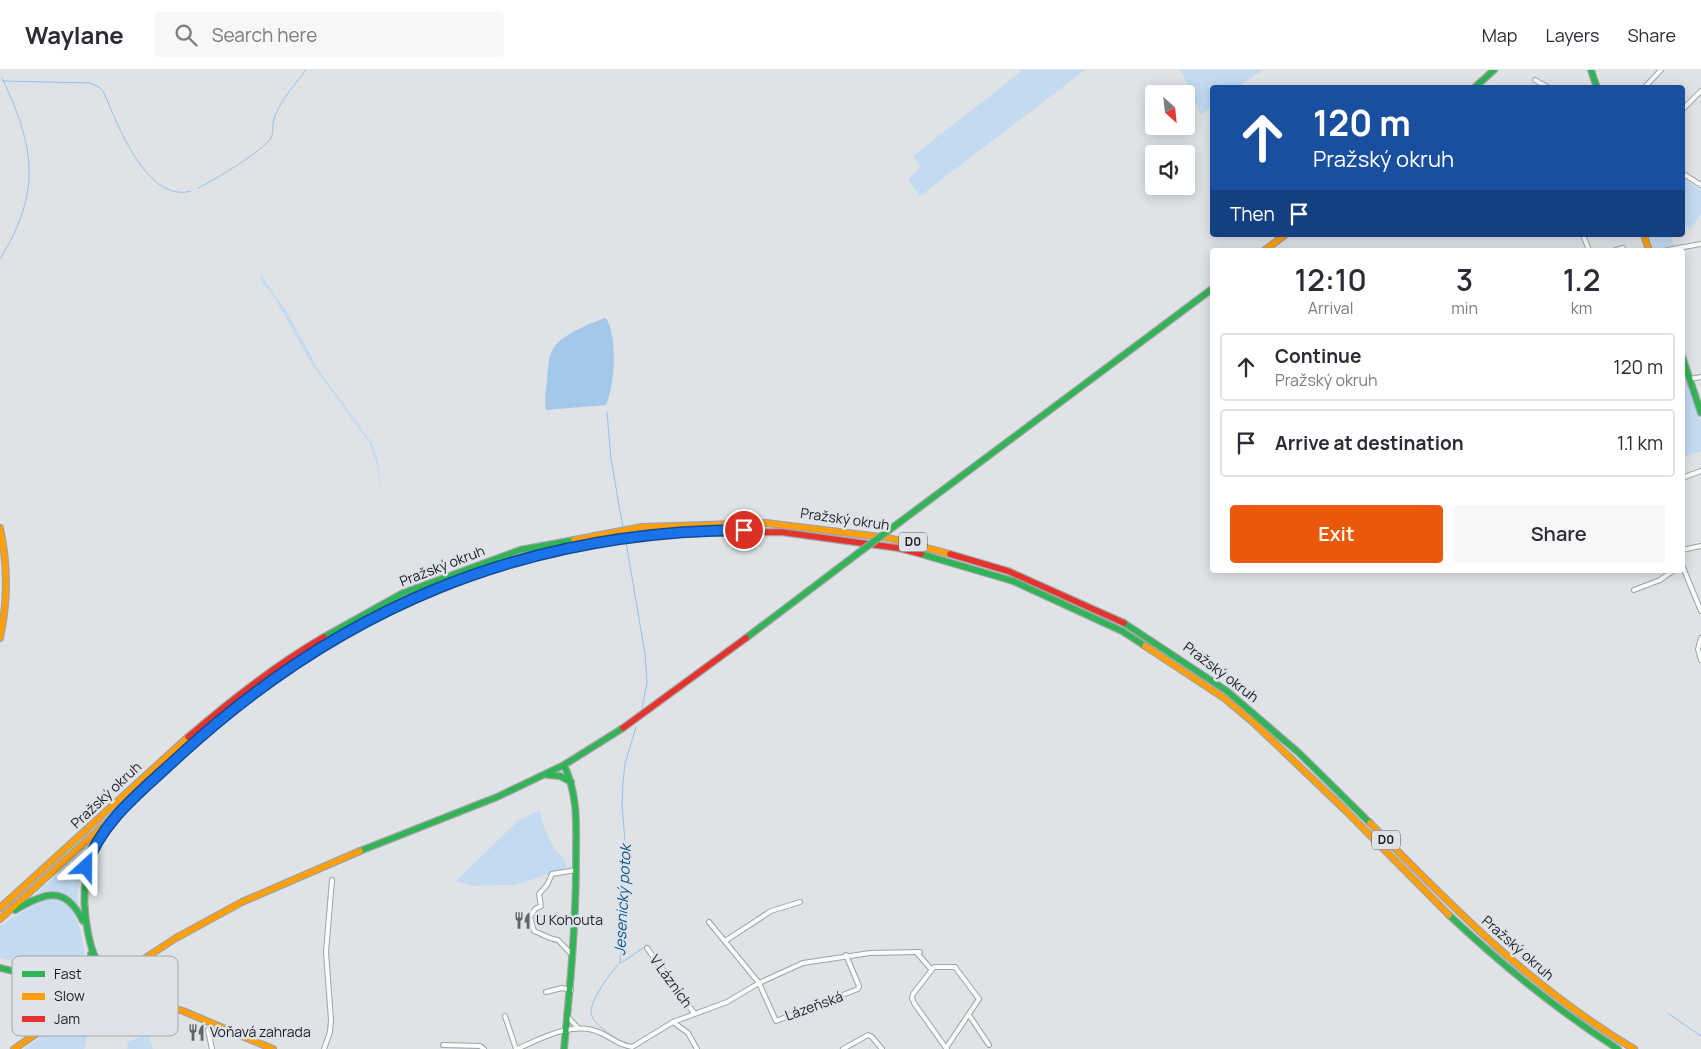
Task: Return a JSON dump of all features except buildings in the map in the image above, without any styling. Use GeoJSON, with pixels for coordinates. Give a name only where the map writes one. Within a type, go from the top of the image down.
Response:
{"type":"FeatureCollection","features":[{"type":"Feature","properties":{"kind":"main road"},"geometry":{"type":"LineString","coordinates":[[1477,85],[1494,70]]}},
{"type":"Feature","properties":{"kind":"main road"},"geometry":{"type":"LineString","coordinates":[[1591,70],[1596,85]]}},
{"type":"Feature","properties":{"kind":"main road"},"geometry":{"type":"LineString","coordinates":[[1268,248],[1282,237]]}},
{"type":"Feature","properties":{"kind":"main road"},"geometry":{"type":"LineString","coordinates":[[148,956],[176,938],[242,902],[351,855],[497,797],[564,765],[635,720],[1210,291]]}},
{"type":"Feature","properties":{"kind":"main road"},"geometry":{"type":"LineString","coordinates":[[1685,365],[1701,413]]}},
{"type":"Feature","properties":{"kind":"main road","name":"Pražský okruh"},"geometry":{"type":"LineString","coordinates":[[0,908],[210,718],[251,685],[319,639],[379,606],[440,578],[522,550],[606,532],[636,527],[744,522],[805,525],[873,534],[939,548],[1006,569],[1069,594],[1161,644],[1202,671],[1246,706],[1307,762],[1500,952],[1559,1000],[1602,1030],[1634,1049]]}},
{"type":"Feature","properties":{"kind":"main road"},"geometry":{"type":"LineString","coordinates":[[0,528],[4,543],[7,586],[0,638]]}},
{"type":"Feature","properties":{"kind":"main road","name":"Pražský okruh"},"geometry":{"type":"LineString","coordinates":[[0,919],[215,724],[255,692],[299,660],[348,630],[400,604],[463,578],[524,558],[607,540],[671,532],[744,530],[805,533],[869,541],[937,556],[1003,576],[1066,602],[1106,622],[1165,656],[1256,724],[1488,951],[1553,1006],[1618,1049]]}},
{"type":"Feature","properties":{"kind":"main road"},"geometry":{"type":"LineString","coordinates":[[564,765],[573,783],[576,808],[577,884],[571,990],[564,1049]]}},
{"type":"Feature","properties":{"kind":"main road"},"geometry":{"type":"LineString","coordinates":[[543,776],[557,775],[573,783]]}},
{"type":"Feature","properties":{"kind":"main road"},"geometry":{"type":"LineString","coordinates":[[95,956],[83,904],[84,878],[88,862],[97,842],[126,805]]}},
{"type":"Feature","properties":{"kind":"main road"},"geometry":{"type":"LineString","coordinates":[[0,919],[41,896],[53,894],[67,899],[75,906],[82,920],[91,956]]}},
{"type":"Feature","properties":{"kind":"main road"},"geometry":{"type":"LineString","coordinates":[[178,1010],[269,1048]]}},
{"type":"Feature","properties":{"kind":"main road"},"geometry":{"type":"LineString","coordinates":[[14,1049],[33,1036]]}},
{"type":"Feature","properties":{"kind":"street"},"geometry":{"type":"LineString","coordinates":[[1647,85],[1661,70]]}},
{"type":"Feature","properties":{"kind":"street"},"geometry":{"type":"LineString","coordinates":[[1535,80],[1544,85]]}},
{"type":"Feature","properties":{"kind":"street"},"geometry":{"type":"LineString","coordinates":[[1685,107],[1699,93],[1701,100]]}},
{"type":"Feature","properties":{"kind":"street"},"geometry":{"type":"LineString","coordinates":[[1685,175],[1701,185]]}},
{"type":"Feature","properties":{"kind":"street"},"geometry":{"type":"LineString","coordinates":[[1678,248],[1701,244]]}},
{"type":"Feature","properties":{"kind":"street"},"geometry":{"type":"LineString","coordinates":[[1690,379],[1701,378]]}},
{"type":"Feature","properties":{"kind":"street"},"geometry":{"type":"LineString","coordinates":[[1685,477],[1701,471]]}},
{"type":"Feature","properties":{"kind":"street"},"geometry":{"type":"LineString","coordinates":[[1685,549],[1701,546]]}},
{"type":"Feature","properties":{"kind":"street"},"geometry":{"type":"LineString","coordinates":[[1685,572],[1701,612]]}},
{"type":"Feature","properties":{"kind":"street"},"geometry":{"type":"LineString","coordinates":[[1634,590],[1660,580],[1670,573]]}},
{"type":"Feature","properties":{"kind":"street"},"geometry":{"type":"LineString","coordinates":[[1701,638],[1698,649],[1701,660]]}},
{"type":"Feature","properties":{"kind":"street"},"geometry":{"type":"LineString","coordinates":[[573,956],[558,940],[534,931],[531,928],[530,918],[531,913],[541,906],[539,894],[547,885],[552,874],[576,870]]}},
{"type":"Feature","properties":{"kind":"street"},"geometry":{"type":"LineString","coordinates":[[324,1049],[330,1032],[331,1020],[326,952],[332,880]]}},
{"type":"Feature","properties":{"kind":"street"},"geometry":{"type":"LineString","coordinates":[[725,942],[771,911],[800,902]]}},
{"type":"Feature","properties":{"kind":"street"},"geometry":{"type":"LineString","coordinates":[[708,922],[759,983],[803,964],[846,955],[918,952],[931,969]]}},
{"type":"Feature","properties":{"kind":"street","name":"V Lázních"},"geometry":{"type":"LineString","coordinates":[[648,948],[694,1013]]}},
{"type":"Feature","properties":{"kind":"street","name":"Lázeňská"},"geometry":{"type":"LineString","coordinates":[[759,983],[776,1020],[858,989],[859,986],[846,955]]}},
{"type":"Feature","properties":{"kind":"street"},"geometry":{"type":"LineString","coordinates":[[937,966],[955,967],[980,999],[946,1049],[912,998],[931,969],[937,966]]}},
{"type":"Feature","properties":{"kind":"street","name":"V Lázních"},"geometry":{"type":"LineString","coordinates":[[516,1049],[555,1033],[578,1028],[601,1033],[620,1045],[632,1047],[673,1022],[727,1002],[759,983]]}},
{"type":"Feature","properties":{"kind":"street"},"geometry":{"type":"LineString","coordinates":[[546,992],[562,988],[571,990]]}},
{"type":"Feature","properties":{"kind":"street"},"geometry":{"type":"LineString","coordinates":[[969,1015],[989,1045]]}},
{"type":"Feature","properties":{"kind":"street"},"geometry":{"type":"LineString","coordinates":[[505,1016],[516,1049]]}},
{"type":"Feature","properties":{"kind":"street"},"geometry":{"type":"LineString","coordinates":[[568,1016],[578,1028]]}},
{"type":"Feature","properties":{"kind":"street","name":"V Lázních"},"geometry":{"type":"LineString","coordinates":[[673,1022],[688,1033],[697,1049]]}},
{"type":"Feature","properties":{"kind":"street"},"geometry":{"type":"LineString","coordinates":[[208,1030],[212,1049]]}},
{"type":"Feature","properties":{"kind":"street"},"geometry":{"type":"LineString","coordinates":[[843,1049],[868,1035],[882,1049]]}},
{"type":"Feature","properties":{"kind":"street"},"geometry":{"type":"LineString","coordinates":[[443,1046],[480,1046],[484,1049]]}},
{"type":"Feature","properties":{"kind":"shaded area"},"geometry":{"type":"Polygon","coordinates":[[[1023,70],[1085,70],[920,196],[908,180],[921,166],[913,156],[1023,70]]]}},
{"type":"Feature","properties":{"kind":"shaded area"},"geometry":{"type":"Polygon","coordinates":[[[1181,70],[1262,70],[1241,85],[1210,85],[1210,108],[1201,115],[1195,102],[1195,85],[1188,85],[1181,70]]]}},
{"type":"Feature","properties":{"kind":"shaded area"},"geometry":{"type":"Polygon","coordinates":[[[1685,179],[1701,190],[1701,213],[1691,229],[1685,225],[1685,179]]]}},
{"type":"Feature","properties":{"kind":"shaded area"},"geometry":{"type":"Polygon","coordinates":[[[1650,237],[1671,237],[1674,245],[1662,248],[1653,248],[1650,237]]]}},
{"type":"Feature","properties":{"kind":"shaded area"},"geometry":{"type":"Polygon","coordinates":[[[261,275],[287,312],[318,369],[372,443],[380,475],[380,487],[378,468],[369,442],[313,366],[273,295],[260,280],[261,275]]]}},
{"type":"Feature","properties":{"kind":"shaded area"},"geometry":{"type":"Polygon","coordinates":[[[606,318],[612,337],[614,361],[606,405],[546,410],[545,399],[548,367],[553,349],[571,333],[606,318]]]}},
{"type":"Feature","properties":{"kind":"shaded area"},"geometry":{"type":"Polygon","coordinates":[[[1685,373],[1701,422],[1701,451],[1685,456],[1685,373]]]}},
{"type":"Feature","properties":{"kind":"shaded area"},"geometry":{"type":"Polygon","coordinates":[[[540,810],[549,839],[564,860],[567,868],[515,885],[473,886],[456,881],[519,820],[540,810]]]}},
{"type":"Feature","properties":{"kind":"shaded area"},"geometry":{"type":"Polygon","coordinates":[[[91,843],[80,873],[78,905],[68,896],[59,892],[36,894],[91,843]]]}},
{"type":"Feature","properties":{"kind":"shaded area"},"geometry":{"type":"Polygon","coordinates":[[[47,898],[57,899],[72,910],[80,929],[86,956],[12,956],[12,961],[0,958],[0,926],[47,898]]]}},
{"type":"Feature","properties":{"kind":"shaded area"},"geometry":{"type":"Polygon","coordinates":[[[43,1036],[87,1036],[84,1049],[24,1049],[43,1036]]]}},
{"type":"Feature","properties":{"kind":"shaded area"},"geometry":{"type":"Polygon","coordinates":[[[143,1036],[149,1036],[153,1049],[127,1049],[127,1042],[143,1036]]]}},
{"type":"Feature","properties":{"kind":"waterway"},"geometry":{"type":"LineString","coordinates":[[198,188],[237,165],[266,144],[272,136],[273,121],[280,105],[306,70]]}},
{"type":"Feature","properties":{"kind":"waterway"},"geometry":{"type":"LineString","coordinates":[[0,259],[23,212],[28,190],[29,169],[22,126],[2,78]]}},
{"type":"Feature","properties":{"kind":"waterway"},"geometry":{"type":"LineString","coordinates":[[3,81],[90,83],[99,87],[104,93],[126,141],[148,174],[161,185],[175,192],[191,191]]}},
{"type":"Feature","properties":{"kind":"waterway","name":"Jesenický potok"},"geometry":{"type":"LineString","coordinates":[[607,412],[611,459],[623,528]]}},
{"type":"Feature","properties":{"kind":"waterway","name":"Jesenický potok"},"geometry":{"type":"LineString","coordinates":[[626,542],[645,654],[647,683],[642,708]]}},
{"type":"Feature","properties":{"kind":"waterway","name":"Jesenický potok"},"geometry":{"type":"LineString","coordinates":[[623,904],[626,854],[622,805],[623,781],[625,764],[636,727]]}},
{"type":"Feature","properties":{"kind":"waterway","name":"Jesenický potok"},"geometry":{"type":"LineString","coordinates":[[619,1041],[599,1026],[591,1014],[591,1009],[606,979],[620,963],[622,918]]}},
{"type":"Feature","properties":{"kind":"waterway"},"geometry":{"type":"LineString","coordinates":[[621,963],[643,948]]}},
{"type":"Feature","properties":{"kind":"waterway"},"geometry":{"type":"LineString","coordinates":[[1669,1014],[1701,1036]]}},
{"type":"Feature","properties":{"kind":"traffic: fast"},"geometry":{"type":"LineString","coordinates":[[1477,85],[1494,70]]}},
{"type":"Feature","properties":{"kind":"traffic: fast"},"geometry":{"type":"LineString","coordinates":[[1591,70],[1596,85]]}},
{"type":"Feature","properties":{"kind":"traffic: fast"},"geometry":{"type":"LineString","coordinates":[[900,522],[1210,290]]}},
{"type":"Feature","properties":{"kind":"traffic: fast"},"geometry":{"type":"LineString","coordinates":[[1685,365],[1701,413]]}},
{"type":"Feature","properties":{"kind":"traffic: fast"},"geometry":{"type":"LineString","coordinates":[[857,554],[900,522]]}},
{"type":"Feature","properties":{"kind":"traffic: fast"},"geometry":{"type":"LineString","coordinates":[[234,709],[266,684],[322,646],[431,590],[545,553],[663,533],[689,533]]}},
{"type":"Feature","properties":{"kind":"traffic: fast"},"geometry":{"type":"LineString","coordinates":[[324,637],[403,593],[520,550],[574,540]]}},
{"type":"Feature","properties":{"kind":"traffic: fast"},"geometry":{"type":"LineString","coordinates":[[746,638],[857,554]]}},
{"type":"Feature","properties":{"kind":"traffic: fast"},"geometry":{"type":"LineString","coordinates":[[921,554],[1013,581],[1122,631],[1145,646]]}},
{"type":"Feature","properties":{"kind":"traffic: fast"},"geometry":{"type":"LineString","coordinates":[[1124,623],[1227,691],[1299,753],[1370,823]]}},
{"type":"Feature","properties":{"kind":"traffic: fast"},"geometry":{"type":"LineString","coordinates":[[360,851],[497,797],[564,765],[623,728]]}},
{"type":"Feature","properties":{"kind":"traffic: fast"},"geometry":{"type":"LineString","coordinates":[[564,765],[569,777],[576,813],[574,933],[564,1049]]}},
{"type":"Feature","properties":{"kind":"traffic: fast"},"geometry":{"type":"LineString","coordinates":[[548,775],[560,776],[571,782]]}},
{"type":"Feature","properties":{"kind":"traffic: fast"},"geometry":{"type":"LineString","coordinates":[[95,956],[88,933],[84,890],[89,865],[108,827]]}},
{"type":"Feature","properties":{"kind":"traffic: fast"},"geometry":{"type":"LineString","coordinates":[[15,910],[36,899],[54,895],[69,901],[83,921]]}},
{"type":"Feature","properties":{"kind":"traffic: fast"},"geometry":{"type":"LineString","coordinates":[[1449,915],[1530,986],[1573,1019],[1618,1049]]}},
{"type":"Feature","properties":{"kind":"traffic: fast"},"geometry":{"type":"LineString","coordinates":[[0,968],[12,971]]}},
{"type":"Feature","properties":{"kind":"traffic: slow"},"geometry":{"type":"LineString","coordinates":[[1268,248],[1282,237]]}},
{"type":"Feature","properties":{"kind":"traffic: slow"},"geometry":{"type":"LineString","coordinates":[[1645,237],[1648,248]]}},
{"type":"Feature","properties":{"kind":"traffic: slow"},"geometry":{"type":"LineString","coordinates":[[574,540],[642,527],[766,523],[889,538],[950,554]]}},
{"type":"Feature","properties":{"kind":"traffic: slow"},"geometry":{"type":"LineString","coordinates":[[0,528],[6,583],[0,638]]}},
{"type":"Feature","properties":{"kind":"traffic: slow"},"geometry":{"type":"LineString","coordinates":[[1145,646],[1224,698],[1255,724],[1344,809],[1449,915]]}},
{"type":"Feature","properties":{"kind":"traffic: slow"},"geometry":{"type":"LineString","coordinates":[[0,919],[234,709]]}},
{"type":"Feature","properties":{"kind":"traffic: slow"},"geometry":{"type":"LineString","coordinates":[[0,908],[188,737]]}},
{"type":"Feature","properties":{"kind":"traffic: slow"},"geometry":{"type":"LineString","coordinates":[[1370,823],[1432,886],[1495,945],[1561,1000],[1634,1049]]}},
{"type":"Feature","properties":{"kind":"traffic: slow"},"geometry":{"type":"LineString","coordinates":[[148,956],[176,938],[242,902],[360,851]]}},
{"type":"Feature","properties":{"kind":"traffic: slow"},"geometry":{"type":"LineString","coordinates":[[178,1009],[273,1049]]}},
{"type":"Feature","properties":{"kind":"traffic: slow"},"geometry":{"type":"LineString","coordinates":[[14,1049],[33,1036]]}},
{"type":"Feature","properties":{"kind":"traffic: jam"},"geometry":{"type":"LineString","coordinates":[[689,533],[781,532],[898,548],[921,554]]}},
{"type":"Feature","properties":{"kind":"traffic: jam"},"geometry":{"type":"LineString","coordinates":[[950,554],[1008,571],[1124,623]]}},
{"type":"Feature","properties":{"kind":"traffic: jam"},"geometry":{"type":"LineString","coordinates":[[188,737],[254,684],[288,659],[324,637]]}},
{"type":"Feature","properties":{"kind":"traffic: jam"},"geometry":{"type":"LineString","coordinates":[[623,728],[746,638]]}},
{"type":"Feature","properties":{"kind":"place","name":"U Kohouta"},"geometry":{"type":"Point","coordinates":[522,920]}},
{"type":"Feature","properties":{"kind":"place","name":"Voňavá zahrada"},"geometry":{"type":"Point","coordinates":[196,1032]}},
{"type":"Feature","properties":{"kind":"route"},"geometry":{"type":"LineString","coordinates":[[86,867],[97,842],[119,812],[215,724],[299,660],[348,630],[444,584],[524,558],[607,540],[671,532],[744,530]]}}]}
